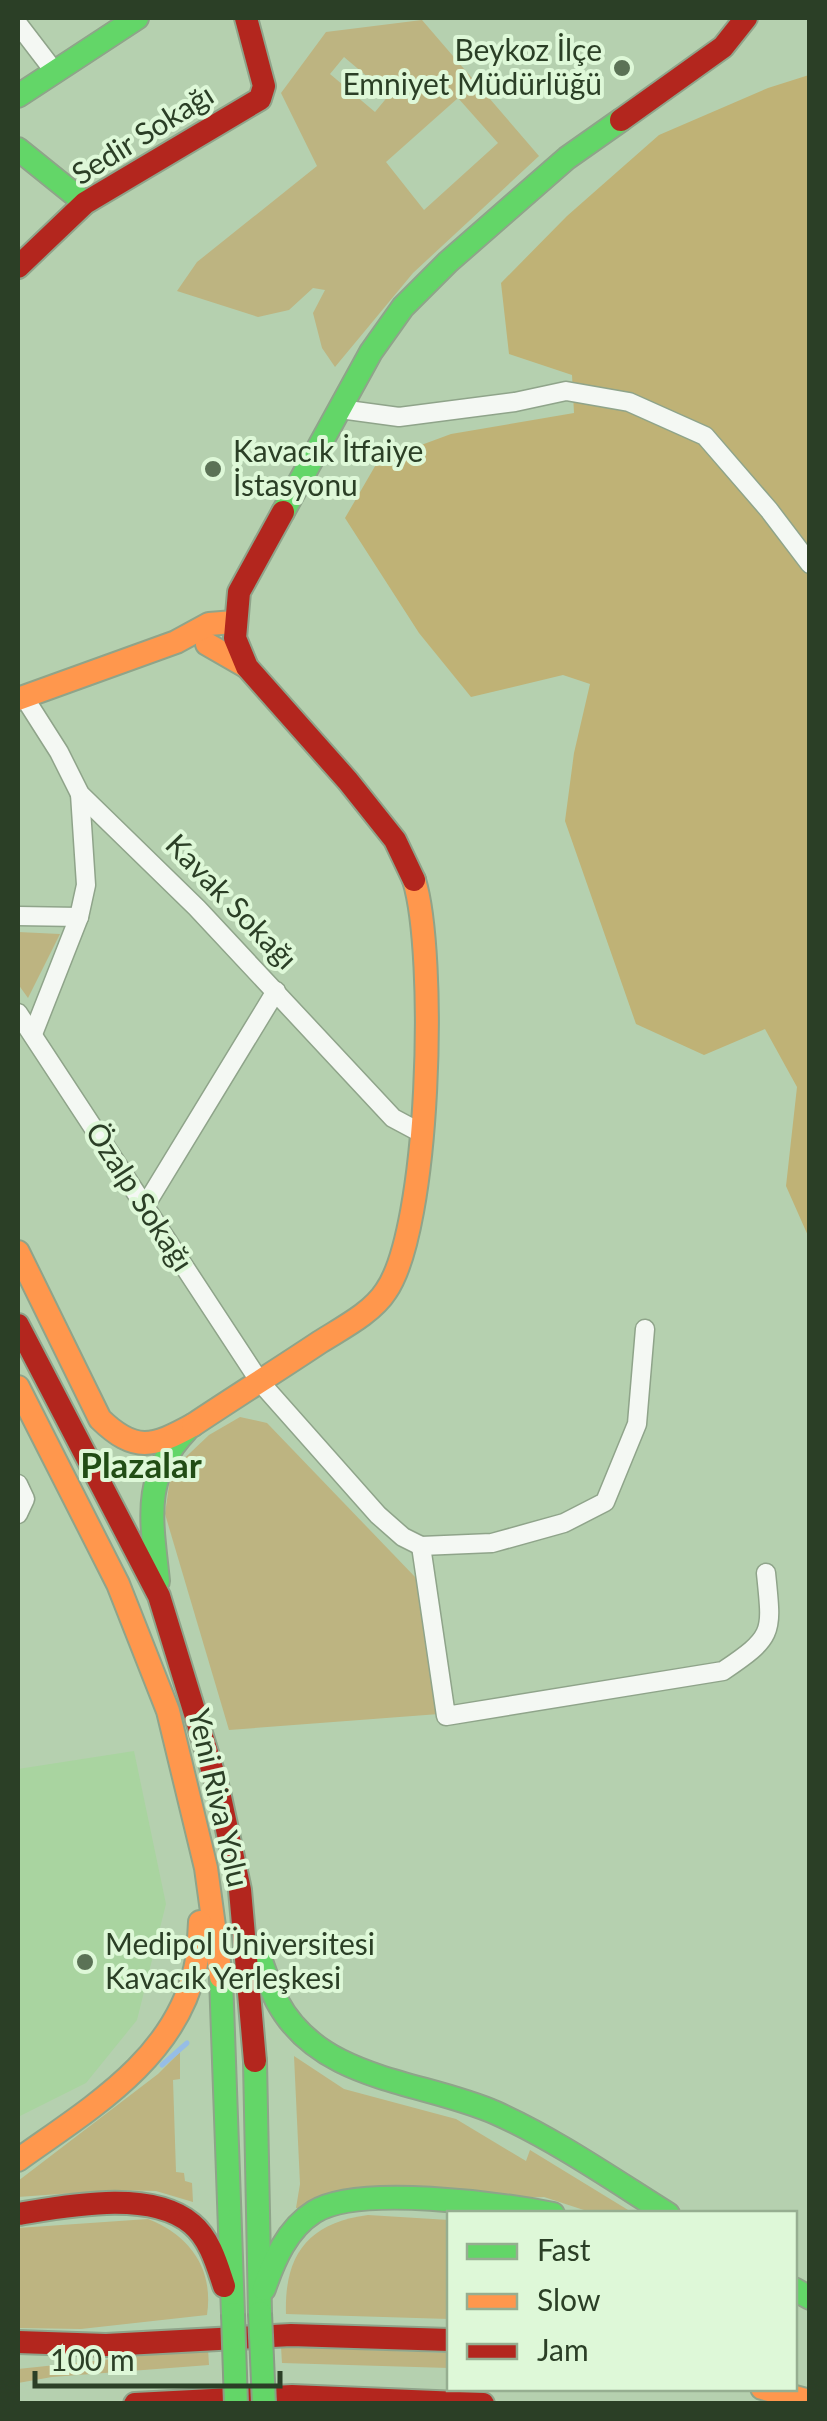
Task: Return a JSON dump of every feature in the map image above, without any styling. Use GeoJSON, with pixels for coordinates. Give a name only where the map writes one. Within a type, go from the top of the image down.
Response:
{"type":"FeatureCollection","features":[{"type":"Feature","properties":{"kind":"main road"},"geometry":{"type":"LineString","coordinates":[[18,96],[137,18]]}},
{"type":"Feature","properties":{"kind":"main road","name":"Sedir Sokağı"},"geometry":{"type":"LineString","coordinates":[[18,268],[85,203],[260,98],[264,86],[246,18]]}},
{"type":"Feature","properties":{"kind":"main road"},"geometry":{"type":"LineString","coordinates":[[208,634],[239,592],[371,352],[423,286],[567,158],[714,54],[746,18]]}},
{"type":"Feature","properties":{"kind":"main road"},"geometry":{"type":"LineString","coordinates":[[18,150],[85,203]]}},
{"type":"Feature","properties":{"kind":"main road"},"geometry":{"type":"LineString","coordinates":[[239,592],[234,630],[247,667]]}},
{"type":"Feature","properties":{"kind":"main road"},"geometry":{"type":"LineString","coordinates":[[21,698],[176,642],[234,630]]}},
{"type":"Feature","properties":{"kind":"main road"},"geometry":{"type":"LineString","coordinates":[[18,1252],[100,1418],[120,1440],[145,1446],[167,1440],[193,1425],[358,1317],[385,1294],[396,1278],[408,1240],[422,1134],[427,1018],[416,882],[396,840],[348,781],[247,667],[208,634]]}},
{"type":"Feature","properties":{"kind":"main road"},"geometry":{"type":"LineString","coordinates":[[18,1288],[48,1380]]}},
{"type":"Feature","properties":{"kind":"main road"},"geometry":{"type":"LineString","coordinates":[[18,1325],[159,1596]]}},
{"type":"Feature","properties":{"kind":"main road","name":"Yeni Riva Yolu"},"geometry":{"type":"LineString","coordinates":[[18,1387],[118,1584],[168,1711],[206,1868],[220,1956],[236,2404]]}},
{"type":"Feature","properties":{"kind":"main road"},"geometry":{"type":"LineString","coordinates":[[18,1408],[87,1522]]}},
{"type":"Feature","properties":{"kind":"main road"},"geometry":{"type":"LineString","coordinates":[[159,1596],[152,1503],[154,1476],[173,1442],[193,1425]]}},
{"type":"Feature","properties":{"kind":"main road","name":"Yeni Riva Yolu"},"geometry":{"type":"LineString","coordinates":[[159,1596],[218,1792],[240,1890],[254,2028],[264,2404]]}},
{"type":"Feature","properties":{"kind":"main road"},"geometry":{"type":"LineString","coordinates":[[18,2160],[142,2066],[169,2036],[188,2001],[196,1974],[206,1868]]}},
{"type":"Feature","properties":{"kind":"main road"},"geometry":{"type":"LineString","coordinates":[[240,1890],[254,1924],[272,1995],[296,2031],[321,2052],[363,2074],[492,2112],[663,2211]]}},
{"type":"Feature","properties":{"kind":"main road"},"geometry":{"type":"LineString","coordinates":[[260,2313],[271,2267],[286,2240],[303,2220],[329,2205],[369,2199],[536,2211]]}},
{"type":"Feature","properties":{"kind":"main road"},"geometry":{"type":"LineString","coordinates":[[18,2214],[140,2204],[184,2217],[202,2235],[212,2254],[233,2314]]}},
{"type":"Feature","properties":{"kind":"main road"},"geometry":{"type":"LineString","coordinates":[[18,2342],[106,2345],[291,2335],[447,2340]]}},
{"type":"Feature","properties":{"kind":"main road"},"geometry":{"type":"LineString","coordinates":[[18,2361],[106,2345]]}},
{"type":"Feature","properties":{"kind":"main road"},"geometry":{"type":"LineString","coordinates":[[773,2391],[810,2401]]}},
{"type":"Feature","properties":{"kind":"main road"},"geometry":{"type":"LineString","coordinates":[[135,2404],[292,2396],[482,2404]]}},
{"type":"Feature","properties":{"kind":"street"},"geometry":{"type":"LineString","coordinates":[[18,24],[54,71]]}},
{"type":"Feature","properties":{"kind":"street"},"geometry":{"type":"LineString","coordinates":[[340,409],[399,417],[515,402],[566,391],[629,402],[705,436],[810,564]]}},
{"type":"Feature","properties":{"kind":"street","name":"Kavak Sokağı"},"geometry":{"type":"LineString","coordinates":[[21,698],[60,752],[80,794],[197,908],[393,1118],[422,1134]]}},
{"type":"Feature","properties":{"kind":"street"},"geometry":{"type":"LineString","coordinates":[[33,1034],[79,917],[86,885],[80,794]]}},
{"type":"Feature","properties":{"kind":"street"},"geometry":{"type":"LineString","coordinates":[[18,916],[79,917]]}},
{"type":"Feature","properties":{"kind":"street"},"geometry":{"type":"LineString","coordinates":[[145,1206],[276,990]]}},
{"type":"Feature","properties":{"kind":"street","name":"Özalp Sokağı"},"geometry":{"type":"LineString","coordinates":[[18,1013],[260,1382],[378,1515],[403,1538],[421,1546]]}},
{"type":"Feature","properties":{"kind":"street"},"geometry":{"type":"LineString","coordinates":[[644,1329],[637,1424],[606,1502],[564,1524],[492,1543],[421,1546],[446,1716],[723,1671],[758,1648],[771,1621],[766,1573]]}},
{"type":"Feature","properties":{"kind":"street"},"geometry":{"type":"LineString","coordinates":[[18,1484],[25,1499],[18,1514]]}},
{"type":"Feature","properties":{"kind":"shaded area"},"geometry":{"type":"Polygon","coordinates":[[[422,20],[539,156],[413,273],[335,367],[322,348],[313,313],[325,290],[313,288],[289,310],[258,317],[177,291],[197,262],[317,166],[281,93],[326,32],[422,20]],[[344,57],[330,74],[375,112],[389,95],[344,57]],[[458,98],[386,162],[424,210],[498,143],[458,98]]]}},
{"type":"Feature","properties":{"kind":"shaded area"},"geometry":{"type":"Polygon","coordinates":[[[809,75],[809,1238],[786,1186],[797,1087],[765,1029],[704,1055],[636,1024],[565,821],[574,753],[590,684],[563,675],[471,697],[419,633],[345,518],[378,461],[451,434],[574,413],[572,375],[509,354],[501,283],[567,216],[659,135],[768,88],[809,75]]]}},
{"type":"Feature","properties":{"kind":"shaded area"},"geometry":{"type":"Polygon","coordinates":[[[18,932],[60,934],[28,998],[18,984],[18,932]]]}},
{"type":"Feature","properties":{"kind":"shaded area"},"geometry":{"type":"Polygon","coordinates":[[[240,1417],[267,1423],[417,1579],[439,1714],[229,1730],[165,1514],[171,1471],[209,1435],[240,1417]]]}},
{"type":"Feature","properties":{"kind":"shaded area","name":"Medipol Üniversitesi Kavacık Yerleşkesi"},"geometry":{"type":"Polygon","coordinates":[[[134,1751],[166,1904],[137,2020],[86,2083],[18,2117],[18,1769],[134,1751]]]}},
{"type":"Feature","properties":{"kind":"shaded area"},"geometry":{"type":"Polygon","coordinates":[[[180,2052],[180,2079],[173,2080],[176,2172],[184,2173],[185,2181],[192,2183],[193,2202],[156,2191],[18,2197],[18,2181],[158,2074],[180,2052]]]}},
{"type":"Feature","properties":{"kind":"shaded area"},"geometry":{"type":"Polygon","coordinates":[[[294,2056],[344,2089],[456,2119],[526,2161],[530,2150],[630,2211],[587,2211],[544,2197],[296,2208],[300,2184],[294,2056]]]}},
{"type":"Feature","properties":{"kind":"shaded area"},"geometry":{"type":"Polygon","coordinates":[[[368,2215],[447,2220],[447,2319],[286,2314],[286,2293],[295,2259],[315,2234],[347,2219],[368,2215]]]}},
{"type":"Feature","properties":{"kind":"shaded area"},"geometry":{"type":"Polygon","coordinates":[[[148,2219],[176,2234],[195,2255],[206,2282],[207,2315],[81,2329],[18,2328],[18,2228],[148,2219]]]}},
{"type":"Feature","properties":{"kind":"shaded area"},"geometry":{"type":"Polygon","coordinates":[[[281,2347],[447,2353],[447,2368],[282,2363],[281,2347]]]}},
{"type":"Feature","properties":{"kind":"shaded area"},"geometry":{"type":"Polygon","coordinates":[[[208,2349],[209,2365],[18,2383],[18,2369],[208,2349]]]}},
{"type":"Feature","properties":{"kind":"waterway"},"geometry":{"type":"LineString","coordinates":[[162,2065],[187,2043]]}},
{"type":"Feature","properties":{"kind":"traffic: fast"},"geometry":{"type":"LineString","coordinates":[[18,96],[137,18]]}},
{"type":"Feature","properties":{"kind":"traffic: fast"},"geometry":{"type":"LineString","coordinates":[[283,512],[371,352],[403,307],[448,262],[567,158],[621,120]]}},
{"type":"Feature","properties":{"kind":"traffic: fast"},"geometry":{"type":"LineString","coordinates":[[18,149],[85,203]]}},
{"type":"Feature","properties":{"kind":"traffic: fast"},"geometry":{"type":"LineString","coordinates":[[158,1581],[152,1520],[156,1484],[162,1466],[186,1431]]}},
{"type":"Feature","properties":{"kind":"traffic: fast"},"geometry":{"type":"LineString","coordinates":[[260,1958],[277,2001],[296,2028],[319,2048],[374,2075],[496,2113],[562,2148],[663,2211]]}},
{"type":"Feature","properties":{"kind":"traffic: fast"},"geometry":{"type":"LineString","coordinates":[[221,1977],[233,2314]]}},
{"type":"Feature","properties":{"kind":"traffic: fast"},"geometry":{"type":"LineString","coordinates":[[255,2061],[260,2313]]}},
{"type":"Feature","properties":{"kind":"traffic: fast"},"geometry":{"type":"LineString","coordinates":[[264,2289],[277,2256],[296,2227],[314,2212],[335,2204],[363,2199],[431,2199],[533,2211]]}},
{"type":"Feature","properties":{"kind":"traffic: fast"},"geometry":{"type":"LineString","coordinates":[[797,2291],[810,2298]]}},
{"type":"Feature","properties":{"kind":"traffic: fast"},"geometry":{"type":"LineString","coordinates":[[260,2313],[264,2404]]}},
{"type":"Feature","properties":{"kind":"traffic: fast"},"geometry":{"type":"LineString","coordinates":[[233,2314],[236,2404]]}},
{"type":"Feature","properties":{"kind":"traffic: slow"},"geometry":{"type":"LineString","coordinates":[[18,699],[176,642],[209,624],[234,622]]}},
{"type":"Feature","properties":{"kind":"traffic: slow"},"geometry":{"type":"LineString","coordinates":[[207,644],[247,667]]}},
{"type":"Feature","properties":{"kind":"traffic: slow"},"geometry":{"type":"LineString","coordinates":[[193,1425],[365,1313],[386,1291],[401,1258],[412,1211],[425,1090],[426,967],[414,880]]}},
{"type":"Feature","properties":{"kind":"traffic: slow"},"geometry":{"type":"LineString","coordinates":[[18,1252],[100,1419],[124,1437],[145,1443],[167,1438],[193,1425]]}},
{"type":"Feature","properties":{"kind":"traffic: slow"},"geometry":{"type":"LineString","coordinates":[[18,1387],[118,1584],[168,1711],[206,1868],[221,1977]]}},
{"type":"Feature","properties":{"kind":"traffic: slow"},"geometry":{"type":"LineString","coordinates":[[18,2160],[125,2080],[168,2030],[195,1969],[200,1922]]}},
{"type":"Feature","properties":{"kind":"traffic: slow"},"geometry":{"type":"LineString","coordinates":[[773,2391],[810,2401]]}},
{"type":"Feature","properties":{"kind":"traffic: jam"},"geometry":{"type":"LineString","coordinates":[[18,267],[85,203],[260,99],[264,86],[246,18]]}},
{"type":"Feature","properties":{"kind":"traffic: jam"},"geometry":{"type":"LineString","coordinates":[[621,120],[723,47],[746,18]]}},
{"type":"Feature","properties":{"kind":"traffic: jam"},"geometry":{"type":"LineString","coordinates":[[283,512],[239,592],[235,638],[247,667],[395,840],[414,880]]}},
{"type":"Feature","properties":{"kind":"traffic: jam"},"geometry":{"type":"LineString","coordinates":[[18,1325],[159,1596],[219,1792],[240,1890],[255,2061]]}},
{"type":"Feature","properties":{"kind":"traffic: jam"},"geometry":{"type":"LineString","coordinates":[[18,2214],[108,2203],[132,2203],[175,2213],[204,2237],[224,2286]]}},
{"type":"Feature","properties":{"kind":"traffic: jam"},"geometry":{"type":"LineString","coordinates":[[18,2342],[106,2345],[291,2335],[447,2340]]}},
{"type":"Feature","properties":{"kind":"traffic: jam"},"geometry":{"type":"LineString","coordinates":[[135,2404],[292,2396],[483,2404]]}},
{"type":"Feature","properties":{"kind":"place","name":"Beykoz İlçe Emniyet Müdürlüğü"},"geometry":{"type":"Point","coordinates":[622,68]}},
{"type":"Feature","properties":{"kind":"place","name":"Kavacık İtfaiye İstasyonu"},"geometry":{"type":"Point","coordinates":[213,469]}},
{"type":"Feature","properties":{"kind":"place","name":"Medipol Üniversitesi Kavacık Yerleşkesi"},"geometry":{"type":"Point","coordinates":[85,1962]}},
{"type":"Feature","properties":{"kind":"district","name":"Plazalar"},"geometry":{"type":"Point","coordinates":[141,1466]}}]}
